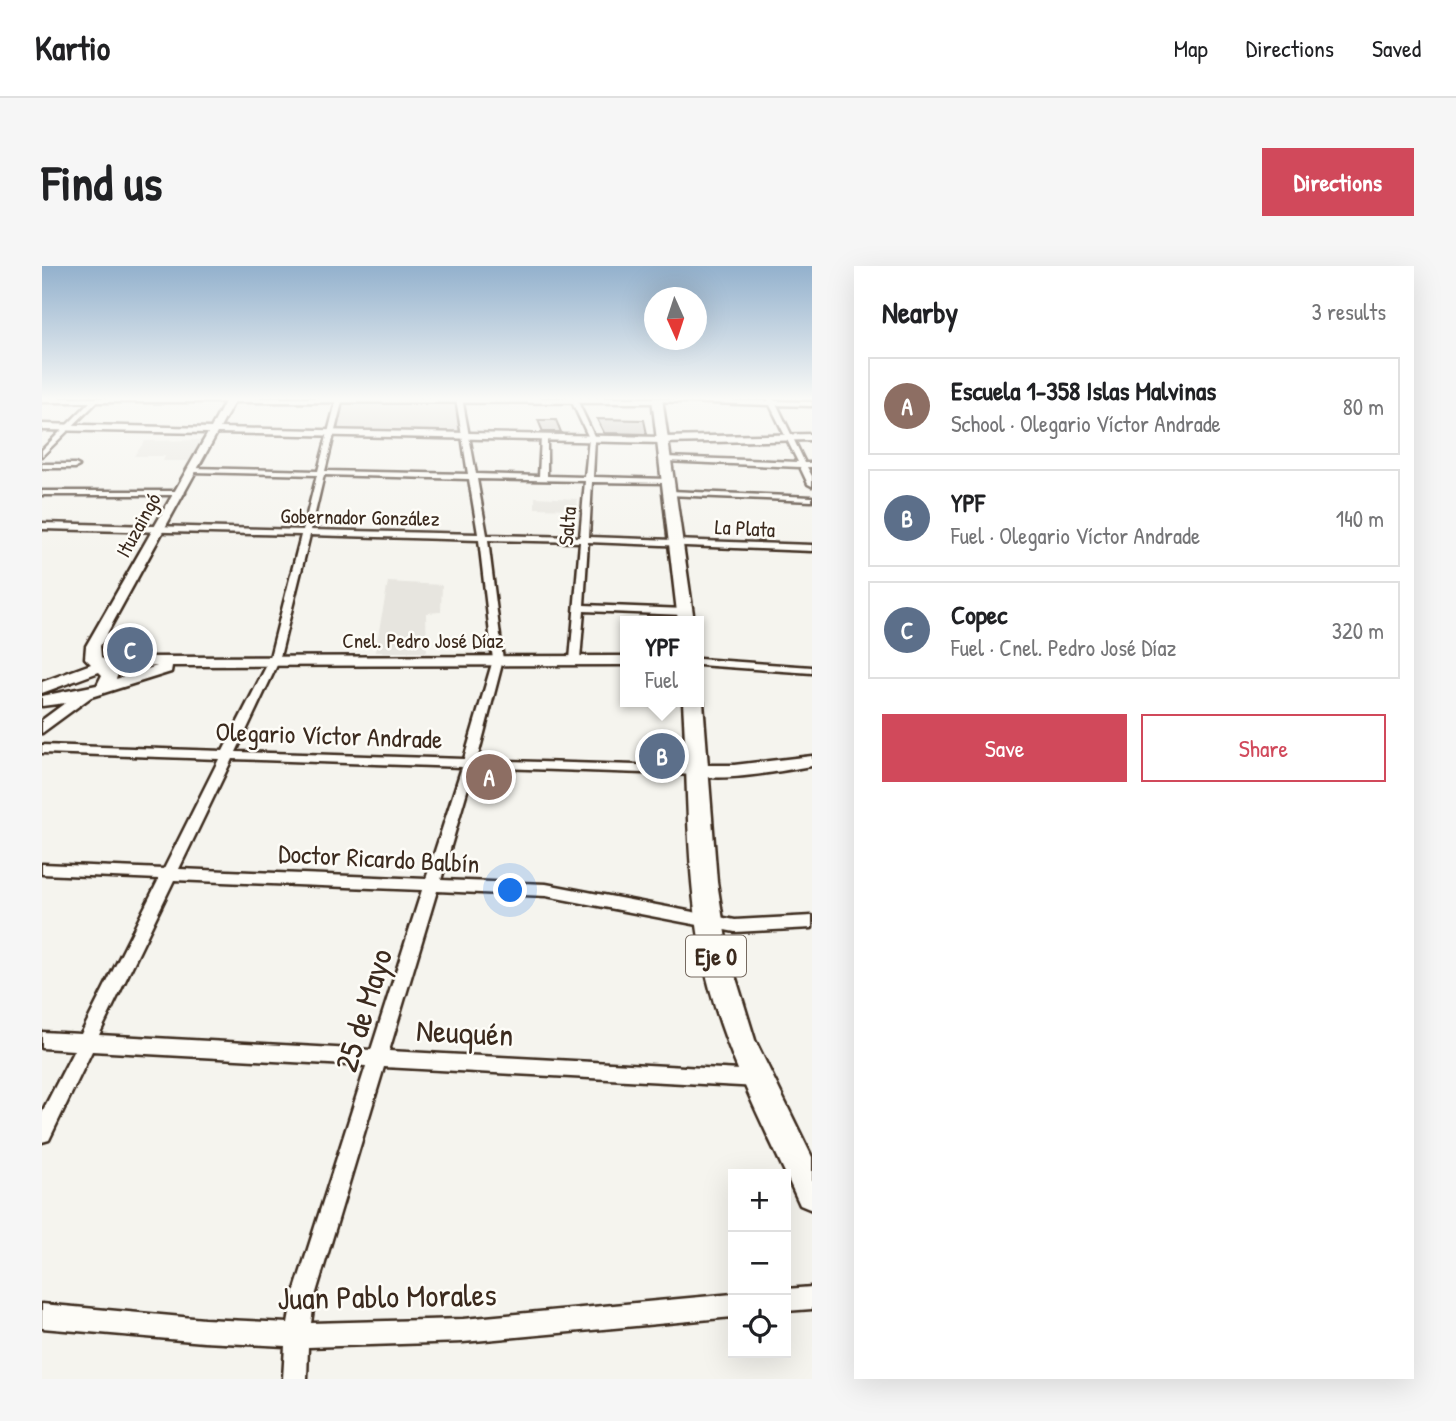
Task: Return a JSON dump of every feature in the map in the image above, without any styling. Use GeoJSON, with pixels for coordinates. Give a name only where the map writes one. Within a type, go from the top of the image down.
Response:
{"type":"FeatureCollection","features":[{"type":"Feature","properties":{"kind":"main road"},"geometry":{"type":"LineString","coordinates":[[664,450],[685,616]]}},
{"type":"Feature","properties":{"kind":"main road","name":"Eje 0"},"geometry":{"type":"LineString","coordinates":[[693,707],[710,923],[723,989],[759,1079],[812,1192]]}},
{"type":"Feature","properties":{"kind":"street","name":"Ituzaingó"},"geometry":{"type":"LineString","coordinates":[[98,668],[93,658],[93,646],[204,450]]}},
{"type":"Feature","properties":{"kind":"street"},"geometry":{"type":"LineString","coordinates":[[42,1133],[274,661],[328,450]]}},
{"type":"Feature","properties":{"kind":"street"},"geometry":{"type":"LineString","coordinates":[[467,450],[482,537],[498,660]]}},
{"type":"Feature","properties":{"kind":"street"},"geometry":{"type":"LineString","coordinates":[[543,478],[544,450]]}},
{"type":"Feature","properties":{"kind":"street","name":"Salta"},"geometry":{"type":"LineString","coordinates":[[575,660],[591,450]]}},
{"type":"Feature","properties":{"kind":"street"},"geometry":{"type":"LineString","coordinates":[[796,450],[812,484]]}},
{"type":"Feature","properties":{"kind":"street"},"geometry":{"type":"LineString","coordinates":[[665,459],[812,465]]}},
{"type":"Feature","properties":{"kind":"street"},"geometry":{"type":"LineString","coordinates":[[42,466],[75,466]]}},
{"type":"Feature","properties":{"kind":"street"},"geometry":{"type":"LineString","coordinates":[[193,470],[589,479],[812,499]]}},
{"type":"Feature","properties":{"kind":"street"},"geometry":{"type":"LineString","coordinates":[[42,493],[181,493]]}},
{"type":"Feature","properties":{"kind":"street","name":"Gobernador González"},"geometry":{"type":"LineString","coordinates":[[42,526],[677,542]]}},
{"type":"Feature","properties":{"kind":"street","name":"La Plata"},"geometry":{"type":"LineString","coordinates":[[677,542],[812,548]]}},
{"type":"Feature","properties":{"kind":"street"},"geometry":{"type":"LineString","coordinates":[[579,608],[673,616]]}},
{"type":"Feature","properties":{"kind":"street","name":"25 de Mayo"},"geometry":{"type":"LineString","coordinates":[[295,1379],[297,1335],[304,1296],[470,761],[498,660]]}},
{"type":"Feature","properties":{"kind":"street","name":"Cnel. Pedro José Díaz"},"geometry":{"type":"LineString","coordinates":[[47,694],[98,668],[132,662],[620,660]]}},
{"type":"Feature","properties":{"kind":"street","name":"Cnel. Pedro José Díaz"},"geometry":{"type":"LineString","coordinates":[[47,694],[68,698],[86,695],[150,673],[221,662]]}},
{"type":"Feature","properties":{"kind":"street"},"geometry":{"type":"LineString","coordinates":[[704,662],[812,670]]}},
{"type":"Feature","properties":{"kind":"street"},"geometry":{"type":"LineString","coordinates":[[98,668],[111,676],[104,687]]}},
{"type":"Feature","properties":{"kind":"street"},"geometry":{"type":"LineString","coordinates":[[46,725],[47,694]]}},
{"type":"Feature","properties":{"kind":"street"},"geometry":{"type":"LineString","coordinates":[[46,725],[86,695]]}},
{"type":"Feature","properties":{"kind":"street","name":"Olegario Víctor Andrade"},"geometry":{"type":"LineString","coordinates":[[42,749],[470,761],[699,771]]}},
{"type":"Feature","properties":{"kind":"street"},"geometry":{"type":"LineString","coordinates":[[699,771],[734,771],[812,761]]}},
{"type":"Feature","properties":{"kind":"street","name":"Doctor Ricardo Balbín"},"geometry":{"type":"LineString","coordinates":[[42,869],[563,892],[710,923],[748,927],[812,922]]}},
{"type":"Feature","properties":{"kind":"street","name":"Neuquén"},"geometry":{"type":"LineString","coordinates":[[42,1040],[759,1079]]}},
{"type":"Feature","properties":{"kind":"street"},"geometry":{"type":"LineString","coordinates":[[791,1300],[812,1298]]}},
{"type":"Feature","properties":{"kind":"street","name":"Juan Pablo Morales"},"geometry":{"type":"LineString","coordinates":[[42,1316],[297,1335],[420,1333],[528,1326],[728,1306]]}},
{"type":"Feature","properties":{"kind":"shaded area"},"geometry":{"type":"Polygon","coordinates":[[[138,450],[197,450],[191,461],[163,461],[165,456],[134,456],[138,450]]]}},
{"type":"Feature","properties":{"kind":"shaded area"},"geometry":{"type":"Polygon","coordinates":[[[535,497],[577,499],[578,509],[535,508],[535,497]]]}},
{"type":"Feature","properties":{"kind":"shaded area"},"geometry":{"type":"Polygon","coordinates":[[[388,582],[442,585],[441,612],[426,613],[427,652],[375,652],[388,582]]]}},
{"type":"Feature","properties":{"kind":"place","name":"Copec"},"geometry":{"type":"Point","coordinates":[130,650]}},
{"type":"Feature","properties":{"kind":"place","name":"YPF"},"geometry":{"type":"Point","coordinates":[662,756]}},
{"type":"Feature","properties":{"kind":"place","name":"Escuela 1-358 Islas Malvinas"},"geometry":{"type":"Point","coordinates":[489,777]}}]}
